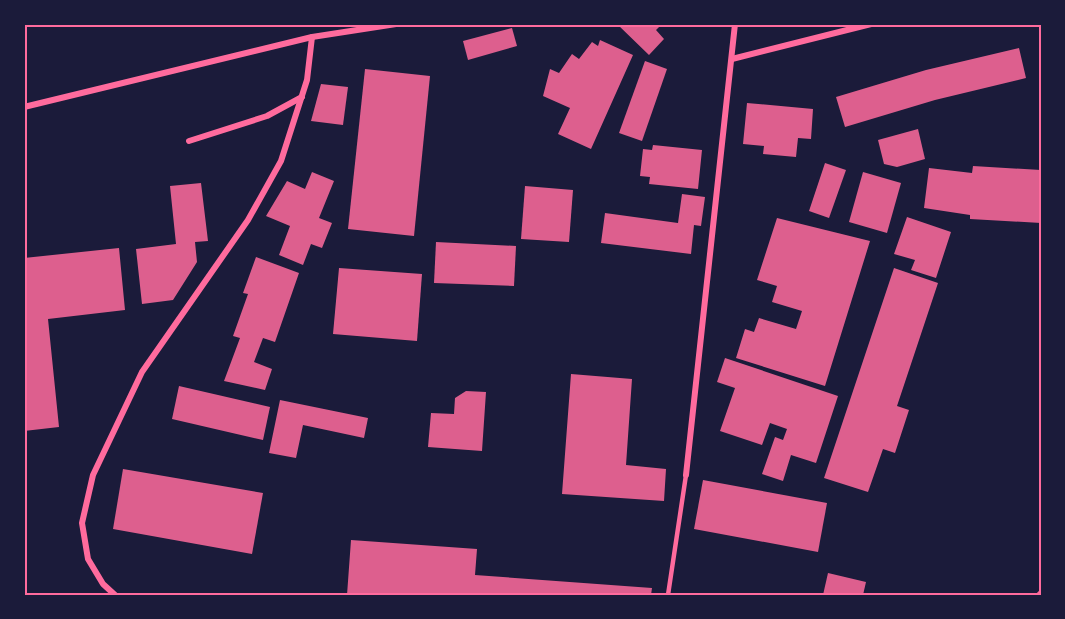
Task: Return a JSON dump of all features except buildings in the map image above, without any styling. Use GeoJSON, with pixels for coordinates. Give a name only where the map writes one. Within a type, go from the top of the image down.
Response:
{"type":"FeatureCollection","features":[{"type":"Feature","properties":{"kind":"street"},"geometry":{"type":"LineString","coordinates":[[24,107],[312,37],[396,24]]}},
{"type":"Feature","properties":{"kind":"street"},"geometry":{"type":"LineString","coordinates":[[686,475],[735,24]]}},
{"type":"Feature","properties":{"kind":"street"},"geometry":{"type":"LineString","coordinates":[[732,59],[871,24]]}},
{"type":"Feature","properties":{"kind":"street"},"geometry":{"type":"LineString","coordinates":[[115,595],[103,584],[88,560],[82,523],[93,475],[142,372],[248,220],[282,161],[303,97],[312,37]]}},
{"type":"Feature","properties":{"kind":"street"},"geometry":{"type":"LineString","coordinates":[[189,141],[267,116],[303,97]]}},
{"type":"Feature","properties":{"kind":"lane"},"geometry":{"type":"LineString","coordinates":[[668,595],[686,475]]}},
{"type":"Feature","properties":{"kind":"lane"},"geometry":{"type":"LineString","coordinates":[[1038,595],[1041,592]]}}]}
